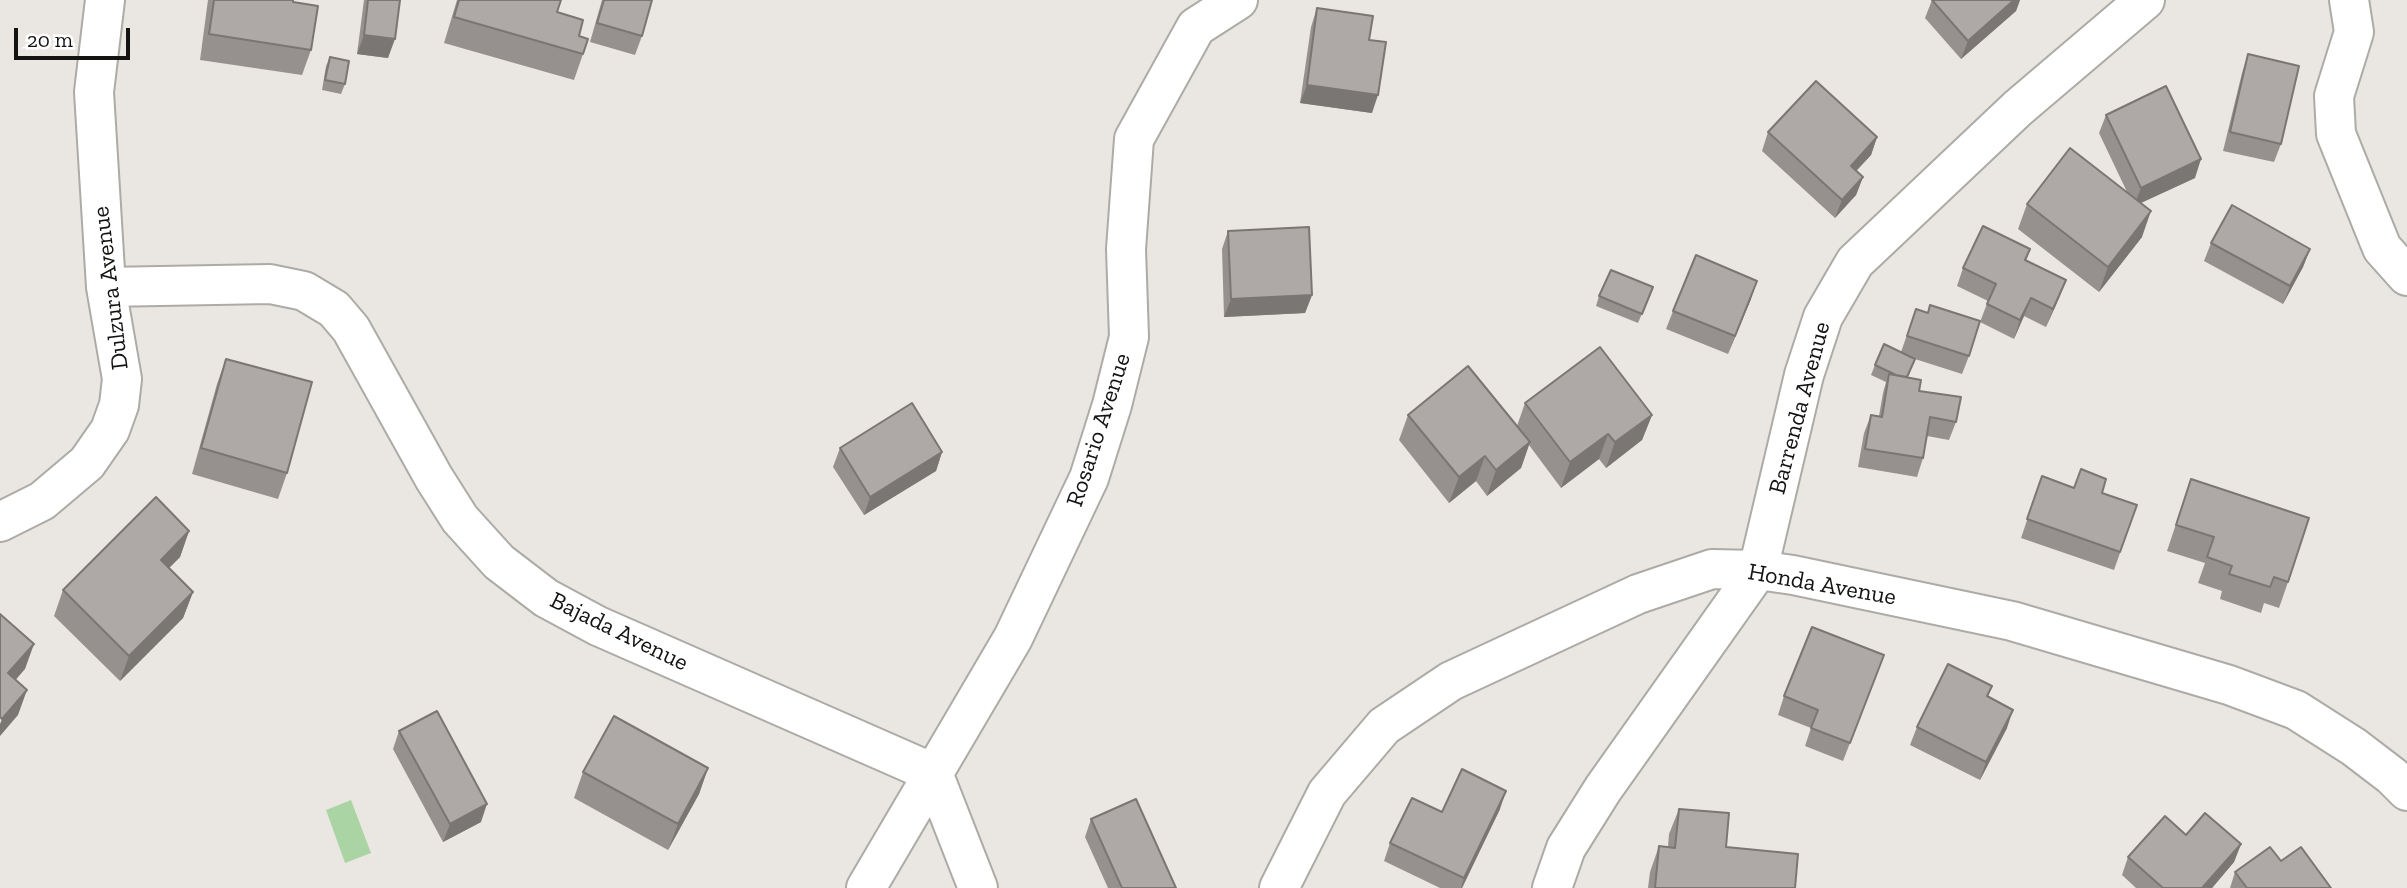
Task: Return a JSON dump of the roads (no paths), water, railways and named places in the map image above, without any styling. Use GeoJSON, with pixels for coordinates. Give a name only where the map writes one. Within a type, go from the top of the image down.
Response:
{"type":"FeatureCollection","features":[{"type":"Feature","properties":{"kind":"street","name":"Dulzura Avenue"},"geometry":{"type":"LineString","coordinates":[[0,522],[42,501],[86,463],[110,430],[120,405],[122,379],[106,287],[94,92],[105,0]]}},
{"type":"Feature","properties":{"kind":"street","name":"Rosario Avenue"},"geometry":{"type":"LineString","coordinates":[[866,888],[1013,638],[1093,466],[1129,337],[1126,249],[1134,139],[1196,27],[1238,0]]}},
{"type":"Feature","properties":{"kind":"street","name":"Barrenda Avenue"},"geometry":{"type":"LineString","coordinates":[[1552,888],[1566,848],[1603,789],[1758,570],[1804,376],[1824,317],[1855,262],[2018,108],[2145,0]]}},
{"type":"Feature","properties":{"kind":"street"},"geometry":{"type":"LineString","coordinates":[[2349,0],[2354,32],[2334,96],[2336,134],[2382,248],[2407,276]]}},
{"type":"Feature","properties":{"kind":"street","name":"Bajada Avenue"},"geometry":{"type":"LineString","coordinates":[[106,287],[270,284],[304,291],[334,309],[351,329],[434,478],[460,519],[499,562],[537,591],[598,626],[933,773]]}},
{"type":"Feature","properties":{"kind":"street","name":"Honda Avenue"},"geometry":{"type":"LineString","coordinates":[[1279,888],[1327,793],[1384,726],[1451,681],[1638,594],[1712,569],[1758,570],[1793,575],[2012,621],[2229,685],[2296,710],[2354,747],[2407,791]]}},
{"type":"Feature","properties":{"kind":"street"},"geometry":{"type":"LineString","coordinates":[[933,773],[978,888]]}}]}
